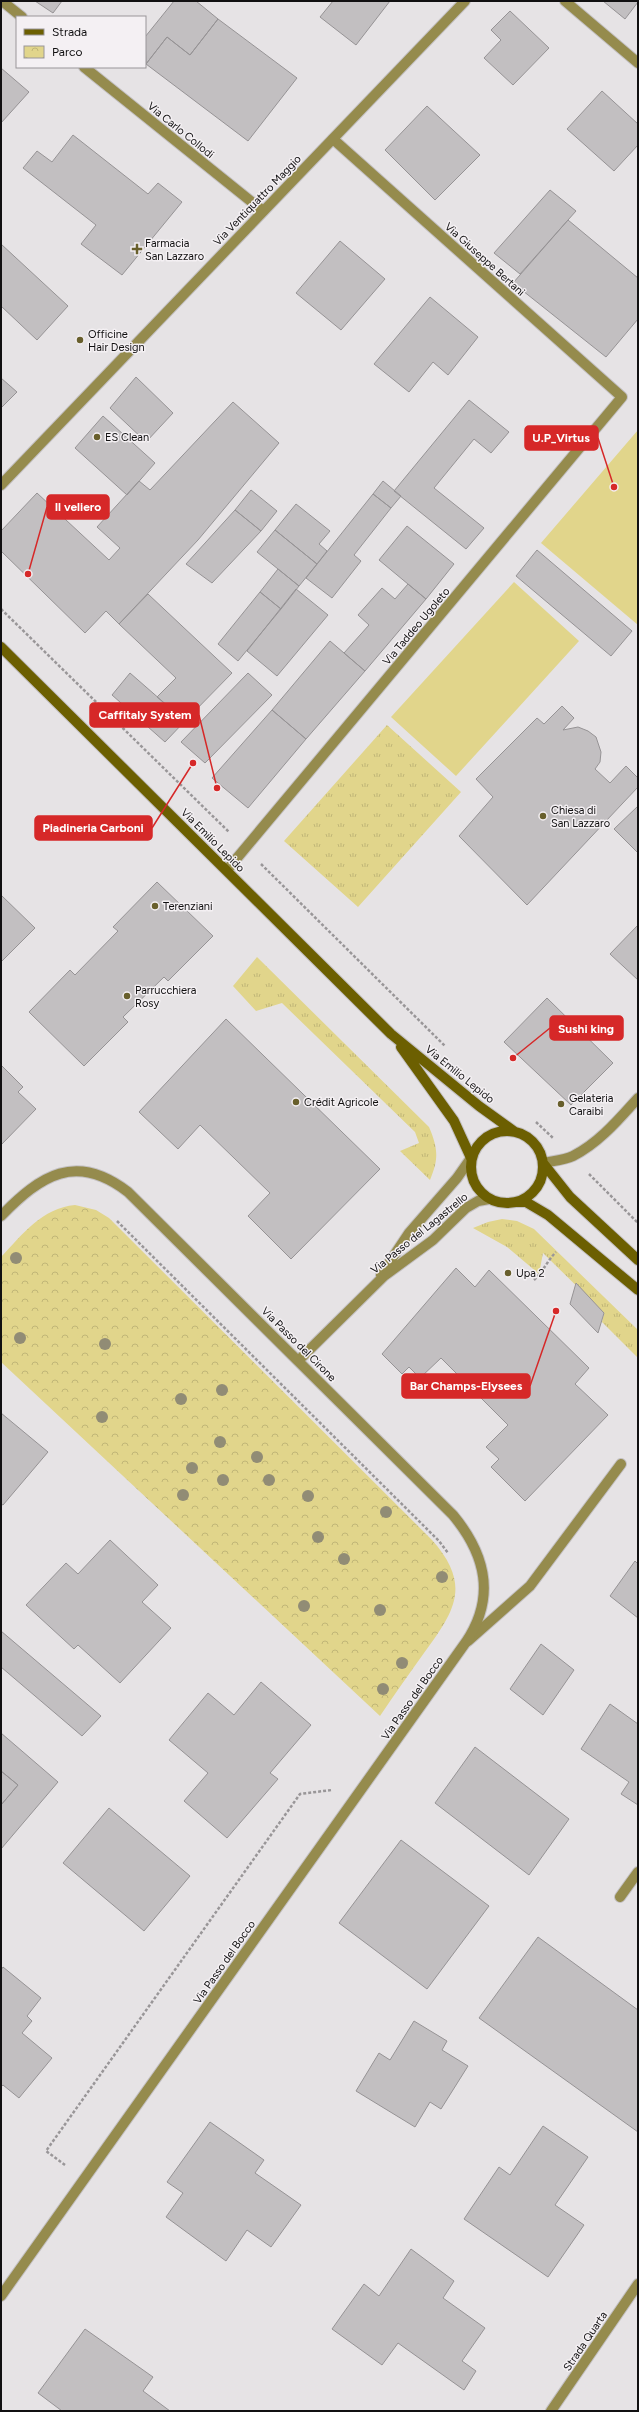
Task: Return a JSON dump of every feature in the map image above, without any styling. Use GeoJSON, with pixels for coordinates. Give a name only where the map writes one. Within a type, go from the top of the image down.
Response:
{"type":"FeatureCollection","features":[{"type":"Feature","properties":{"kind":"main road","name":"Via Emilio Lepido"},"geometry":{"type":"LineString","coordinates":[[1,647],[391,1034],[479,1106],[516,1132],[526,1136],[534,1143],[543,1163],[570,1197],[638,1260]]}},
{"type":"Feature","properties":{"kind":"main road","name":"Via Emilio Lepido"},"geometry":{"type":"LineString","coordinates":[[391,1034],[454,1121],[471,1158],[470,1171],[473,1181],[478,1190],[489,1199]]}},
{"type":"Feature","properties":{"kind":"main road"},"geometry":{"type":"LineString","coordinates":[[471,1158],[475,1148],[488,1136],[504,1131],[516,1132]]}},
{"type":"Feature","properties":{"kind":"main road"},"geometry":{"type":"LineString","coordinates":[[516,1202],[534,1192],[540,1183],[543,1163]]}},
{"type":"Feature","properties":{"kind":"main road"},"geometry":{"type":"LineString","coordinates":[[489,1199],[506,1204],[526,1202],[548,1215],[638,1290]]}},
{"type":"Feature","properties":{"kind":"street"},"geometry":{"type":"LineString","coordinates":[[2,1],[21,16]]}},
{"type":"Feature","properties":{"kind":"street","name":"Via Ventiquattro Maggio"},"geometry":{"type":"LineString","coordinates":[[1,485],[465,1]]}},
{"type":"Feature","properties":{"kind":"street"},"geometry":{"type":"LineString","coordinates":[[565,1],[638,63]]}},
{"type":"Feature","properties":{"kind":"street","name":"Via Carlo Collodi"},"geometry":{"type":"LineString","coordinates":[[85,68],[264,211]]}},
{"type":"Feature","properties":{"kind":"street","name":"Via Giuseppe Bertani"},"geometry":{"type":"LineString","coordinates":[[333,139],[622,397]]}},
{"type":"Feature","properties":{"kind":"street","name":"Via Taddeo Ugoleto"},"geometry":{"type":"LineString","coordinates":[[227,870],[622,397]]}},
{"type":"Feature","properties":{"kind":"street"},"geometry":{"type":"LineString","coordinates":[[543,1163],[572,1156],[599,1138],[638,1098]]}},
{"type":"Feature","properties":{"kind":"street","name":"Via Passo del Lagastrello"},"geometry":{"type":"LineString","coordinates":[[366,1293],[382,1274],[413,1228],[457,1178],[471,1158]]}},
{"type":"Feature","properties":{"kind":"street","name":"Via Passo del Cirone"},"geometry":{"type":"LineString","coordinates":[[1,1216],[35,1184],[46,1178],[67,1172],[95,1174],[107,1178],[128,1192],[299,1360],[453,1515],[474,1544],[483,1570]]}},
{"type":"Feature","properties":{"kind":"street","name":"Via Passo del Lagastrello"},"geometry":{"type":"LineString","coordinates":[[299,1360],[384,1276],[433,1240],[466,1208],[478,1201],[489,1199]]}},
{"type":"Feature","properties":{"kind":"street","name":"Via Passo del Bocco"},"geometry":{"type":"LineString","coordinates":[[466,1642],[530,1586],[621,1464]]}},
{"type":"Feature","properties":{"kind":"street","name":"Via Passo del Bocco"},"geometry":{"type":"LineString","coordinates":[[1,2296],[466,1642],[476,1626],[482,1608],[485,1589],[483,1570]]}},
{"type":"Feature","properties":{"kind":"street"},"geometry":{"type":"LineString","coordinates":[[620,1897],[638,1872]]}},
{"type":"Feature","properties":{"kind":"street","name":"Strada Quarta"},"geometry":{"type":"LineString","coordinates":[[551,2411],[638,2284]]}},
{"type":"Feature","properties":{"kind":"path"},"geometry":{"type":"LineString","coordinates":[[1,609],[451,1051]]}},
{"type":"Feature","properties":{"kind":"path"},"geometry":{"type":"LineString","coordinates":[[535,1120],[638,1223]]}},
{"type":"Feature","properties":{"kind":"path"},"geometry":{"type":"LineString","coordinates":[[117,1221],[439,1541],[452,1559]]}},
{"type":"Feature","properties":{"kind":"path"},"geometry":{"type":"LineString","coordinates":[[534,1280],[543,1272],[548,1260],[560,1247]]}},
{"type":"Feature","properties":{"kind":"path"},"geometry":{"type":"LineString","coordinates":[[61,2171],[65,2165],[46,2151],[55,2138],[300,1794],[332,1790],[336,1784]]}},
{"type":"Feature","properties":{"kind":"green space"},"geometry":{"type":"Polygon","coordinates":[[[638,430],[638,625],[541,543],[638,430]]]}},
{"type":"Feature","properties":{"kind":"green space"},"geometry":{"type":"Polygon","coordinates":[[[514,582],[579,641],[456,776],[391,717],[514,582]]]}},
{"type":"Feature","properties":{"kind":"green space"},"geometry":{"type":"Polygon","coordinates":[[[387,725],[461,792],[358,907],[284,841],[387,725]]]}},
{"type":"Feature","properties":{"kind":"green space"},"geometry":{"type":"Polygon","coordinates":[[[257,957],[429,1127],[436,1147],[435,1166],[430,1180],[400,1151],[419,1143],[415,1132],[282,1003],[256,1011],[233,986],[257,957]]]}},
{"type":"Feature","properties":{"kind":"green space"},"geometry":{"type":"Polygon","coordinates":[[[75,1205],[96,1210],[109,1218],[432,1540],[444,1556],[452,1571],[455,1584],[455,1598],[451,1611],[435,1638],[380,1716],[1,1362],[1,1257],[25,1231],[43,1217],[63,1207],[75,1205]]]}},
{"type":"Feature","properties":{"kind":"green space"},"geometry":{"type":"Polygon","coordinates":[[[502,1219],[517,1221],[534,1229],[638,1330],[638,1358],[602,1322],[604,1313],[543,1253],[539,1274],[507,1247],[473,1228],[488,1222],[502,1219]]]}},
{"type":"Feature","properties":{"kind":"building"},"geometry":{"type":"Polygon","coordinates":[[[35,1],[62,1],[53,13],[35,1]]]}},
{"type":"Feature","properties":{"kind":"building"},"geometry":{"type":"Polygon","coordinates":[[[174,1],[196,1],[218,19],[190,55],[167,37],[146,64],[146,36],[174,1]]]}},
{"type":"Feature","properties":{"kind":"building"},"geometry":{"type":"Polygon","coordinates":[[[333,1],[390,1],[356,45],[320,17],[333,1]]]}},
{"type":"Feature","properties":{"kind":"building"},"geometry":{"type":"Polygon","coordinates":[[[603,1],[638,1],[638,2],[625,19],[603,1]]]}},
{"type":"Feature","properties":{"kind":"building"},"geometry":{"type":"Polygon","coordinates":[[[510,11],[549,48],[513,85],[484,58],[501,40],[491,30],[510,11]]]}},
{"type":"Feature","properties":{"kind":"building"},"geometry":{"type":"Polygon","coordinates":[[[218,19],[297,78],[248,141],[146,64],[167,37],[190,55],[218,19]]]}},
{"type":"Feature","properties":{"kind":"building"},"geometry":{"type":"Polygon","coordinates":[[[1,68],[29,92],[1,123],[1,68]]]}},
{"type":"Feature","properties":{"kind":"building"},"geometry":{"type":"Polygon","coordinates":[[[602,91],[638,124],[638,145],[614,171],[567,129],[602,91]]]}},
{"type":"Feature","properties":{"kind":"building"},"geometry":{"type":"Polygon","coordinates":[[[427,106],[480,155],[435,200],[385,150],[427,106]]]}},
{"type":"Feature","properties":{"kind":"building"},"geometry":{"type":"Polygon","coordinates":[[[73,135],[148,194],[158,183],[182,202],[122,275],[81,244],[96,225],[23,168],[37,151],[52,162],[73,135]]]}},
{"type":"Feature","properties":{"kind":"building"},"geometry":{"type":"Polygon","coordinates":[[[550,190],[576,211],[520,274],[494,253],[550,190]]]}},
{"type":"Feature","properties":{"kind":"building"},"geometry":{"type":"Polygon","coordinates":[[[568,220],[638,278],[638,319],[606,357],[513,283],[568,220]]]}},
{"type":"Feature","properties":{"kind":"building"},"geometry":{"type":"Polygon","coordinates":[[[340,241],[385,279],[341,330],[296,293],[340,241]]]}},
{"type":"Feature","properties":{"kind":"building"},"geometry":{"type":"Polygon","coordinates":[[[1,244],[68,306],[37,340],[1,306],[1,244]]]}},
{"type":"Feature","properties":{"kind":"building"},"geometry":{"type":"Polygon","coordinates":[[[430,297],[478,337],[448,375],[433,362],[409,392],[374,364],[430,297]]]}},
{"type":"Feature","properties":{"kind":"building"},"geometry":{"type":"Polygon","coordinates":[[[136,377],[173,413],[146,442],[110,408],[136,377]]]}},
{"type":"Feature","properties":{"kind":"building"},"geometry":{"type":"Polygon","coordinates":[[[1,378],[17,392],[1,408],[1,378]]]}},
{"type":"Feature","properties":{"kind":"building"},"geometry":{"type":"Polygon","coordinates":[[[469,400],[509,432],[491,453],[474,439],[434,488],[484,528],[466,549],[394,491],[469,400]]]}},
{"type":"Feature","properties":{"kind":"building"},"geometry":{"type":"Polygon","coordinates":[[[233,402],[279,443],[198,540],[119,624],[106,611],[85,633],[1,551],[1,531],[37,493],[109,560],[120,548],[97,527],[139,481],[150,490],[233,402]]]}},
{"type":"Feature","properties":{"kind":"building"},"geometry":{"type":"Polygon","coordinates":[[[103,416],[155,463],[127,495],[75,448],[103,416]]]}},
{"type":"Feature","properties":{"kind":"building"},"geometry":{"type":"Polygon","coordinates":[[[383,481],[401,496],[391,508],[373,494],[383,481]]]}},
{"type":"Feature","properties":{"kind":"building"},"geometry":{"type":"Polygon","coordinates":[[[251,490],[277,511],[261,531],[235,510],[251,490]]]}},
{"type":"Feature","properties":{"kind":"building"},"geometry":{"type":"Polygon","coordinates":[[[373,494],[391,508],[354,555],[361,561],[332,598],[306,578],[373,494]]]}},
{"type":"Feature","properties":{"kind":"building"},"geometry":{"type":"Polygon","coordinates":[[[296,504],[330,531],[319,544],[327,551],[317,564],[275,530],[296,504]]]}},
{"type":"Feature","properties":{"kind":"building"},"geometry":{"type":"Polygon","coordinates":[[[235,510],[261,531],[212,583],[186,564],[235,510]]]}},
{"type":"Feature","properties":{"kind":"building"},"geometry":{"type":"Polygon","coordinates":[[[407,526],[454,564],[426,599],[379,560],[407,526]]]}},
{"type":"Feature","properties":{"kind":"building"},"geometry":{"type":"Polygon","coordinates":[[[275,530],[317,564],[299,586],[257,552],[275,530]]]}},
{"type":"Feature","properties":{"kind":"building"},"geometry":{"type":"Polygon","coordinates":[[[537,550],[632,631],[611,656],[516,576],[537,550]]]}},
{"type":"Feature","properties":{"kind":"building"},"geometry":{"type":"Polygon","coordinates":[[[278,569],[299,586],[281,609],[260,592],[278,569]]]}},
{"type":"Feature","properties":{"kind":"building"},"geometry":{"type":"Polygon","coordinates":[[[408,584],[426,599],[365,671],[344,653],[369,625],[358,615],[382,588],[395,599],[408,584]]]}},
{"type":"Feature","properties":{"kind":"building"},"geometry":{"type":"Polygon","coordinates":[[[296,589],[328,615],[277,676],[247,651],[296,589]]]}},
{"type":"Feature","properties":{"kind":"building"},"geometry":{"type":"Polygon","coordinates":[[[260,592],[281,609],[238,661],[218,644],[260,592]]]}},
{"type":"Feature","properties":{"kind":"building"},"geometry":{"type":"Polygon","coordinates":[[[148,594],[232,673],[185,721],[157,697],[176,678],[119,624],[148,594]]]}},
{"type":"Feature","properties":{"kind":"building"},"geometry":{"type":"Polygon","coordinates":[[[330,641],[365,671],[306,739],[272,710],[330,641]]]}},
{"type":"Feature","properties":{"kind":"building"},"geometry":{"type":"Polygon","coordinates":[[[130,673],[185,721],[165,742],[112,695],[130,673]]]}},
{"type":"Feature","properties":{"kind":"building"},"geometry":{"type":"Polygon","coordinates":[[[248,673],[272,695],[205,763],[181,742],[248,673]]]}},
{"type":"Feature","properties":{"kind":"building","name":"Chiesa di San Lazzaro"},"geometry":{"type":"Polygon","coordinates":[[[562,706],[574,718],[563,730],[578,727],[588,731],[596,737],[601,752],[600,762],[595,769],[610,783],[626,766],[638,778],[638,787],[527,905],[459,836],[493,797],[476,779],[537,718],[544,724],[562,706]]]}},
{"type":"Feature","properties":{"kind":"building"},"geometry":{"type":"Polygon","coordinates":[[[272,710],[306,739],[248,808],[212,778],[272,710]]]}},
{"type":"Feature","properties":{"kind":"building"},"geometry":{"type":"Polygon","coordinates":[[[638,806],[638,853],[614,829],[638,806]]]}},
{"type":"Feature","properties":{"kind":"building"},"geometry":{"type":"Polygon","coordinates":[[[157,882],[213,936],[168,981],[164,977],[123,1017],[128,1022],[84,1066],[29,1012],[70,970],[75,975],[118,931],[113,927],[157,882]]]}},
{"type":"Feature","properties":{"kind":"building"},"geometry":{"type":"Polygon","coordinates":[[[1,895],[35,928],[1,962],[1,895]]]}},
{"type":"Feature","properties":{"kind":"building"},"geometry":{"type":"Polygon","coordinates":[[[638,925],[638,980],[610,954],[638,925]]]}},
{"type":"Feature","properties":{"kind":"building"},"geometry":{"type":"Polygon","coordinates":[[[547,998],[613,1063],[571,1105],[504,1042],[547,998]]]}},
{"type":"Feature","properties":{"kind":"building"},"geometry":{"type":"Polygon","coordinates":[[[226,1019],[380,1169],[291,1259],[248,1216],[270,1193],[200,1125],[178,1149],[139,1112],[226,1019]]]}},
{"type":"Feature","properties":{"kind":"building"},"geometry":{"type":"Polygon","coordinates":[[[1,1065],[23,1087],[18,1092],[36,1109],[1,1145],[1,1065]]]}},
{"type":"Feature","properties":{"kind":"building"},"geometry":{"type":"Polygon","coordinates":[[[456,1268],[475,1287],[489,1270],[589,1368],[575,1384],[608,1415],[525,1501],[491,1467],[499,1459],[486,1447],[508,1425],[441,1358],[420,1378],[409,1367],[402,1374],[382,1354],[456,1268]]]}},
{"type":"Feature","properties":{"kind":"building"},"geometry":{"type":"Polygon","coordinates":[[[576,1283],[604,1313],[598,1333],[570,1304],[576,1283]]]}},
{"type":"Feature","properties":{"kind":"building"},"geometry":{"type":"Polygon","coordinates":[[[1,1413],[48,1452],[3,1505],[1,1504],[1,1413]]]}},
{"type":"Feature","properties":{"kind":"building"},"geometry":{"type":"Polygon","coordinates":[[[110,1540],[158,1585],[142,1602],[171,1628],[120,1683],[78,1645],[74,1649],[26,1605],[66,1563],[78,1574],[110,1540]]]}},
{"type":"Feature","properties":{"kind":"building"},"geometry":{"type":"Polygon","coordinates":[[[635,1561],[638,1564],[638,1618],[610,1596],[635,1561]]]}},
{"type":"Feature","properties":{"kind":"building"},"geometry":{"type":"Polygon","coordinates":[[[1,1631],[101,1716],[82,1736],[1,1667],[1,1631]]]}},
{"type":"Feature","properties":{"kind":"building"},"geometry":{"type":"Polygon","coordinates":[[[541,1644],[574,1670],[543,1715],[510,1689],[541,1644]]]}},
{"type":"Feature","properties":{"kind":"building"},"geometry":{"type":"Polygon","coordinates":[[[261,1682],[311,1725],[270,1773],[278,1779],[227,1838],[184,1801],[208,1773],[169,1740],[208,1693],[234,1715],[261,1682]]]}},
{"type":"Feature","properties":{"kind":"building"},"geometry":{"type":"Polygon","coordinates":[[[610,1704],[638,1724],[638,1805],[621,1794],[629,1782],[581,1749],[610,1704]]]}},
{"type":"Feature","properties":{"kind":"building"},"geometry":{"type":"Polygon","coordinates":[[[1,1733],[58,1782],[1,1849],[1,1805],[18,1785],[1,1771],[1,1733]]]}},
{"type":"Feature","properties":{"kind":"building"},"geometry":{"type":"Polygon","coordinates":[[[475,1747],[569,1819],[529,1875],[435,1803],[475,1747]]]}},
{"type":"Feature","properties":{"kind":"building"},"geometry":{"type":"Polygon","coordinates":[[[1,1771],[18,1785],[1,1805],[1,1771]]]}},
{"type":"Feature","properties":{"kind":"building"},"geometry":{"type":"Polygon","coordinates":[[[109,1808],[190,1876],[144,1931],[63,1863],[109,1808]]]}},
{"type":"Feature","properties":{"kind":"building"},"geometry":{"type":"Polygon","coordinates":[[[401,1840],[489,1906],[427,1989],[339,1923],[401,1840]]]}},
{"type":"Feature","properties":{"kind":"building"},"geometry":{"type":"Polygon","coordinates":[[[538,1937],[638,2010],[638,2132],[479,2018],[538,1937]]]}},
{"type":"Feature","properties":{"kind":"building"},"geometry":{"type":"Polygon","coordinates":[[[3,1967],[41,1998],[27,2016],[32,2021],[22,2033],[52,2058],[19,2098],[3,2085],[1,2087],[1,1970],[3,1967]]]}},
{"type":"Feature","properties":{"kind":"building"},"geometry":{"type":"Polygon","coordinates":[[[414,2021],[447,2041],[442,2050],[468,2066],[441,2109],[430,2102],[415,2127],[356,2091],[379,2053],[390,2060],[414,2021]]]}},
{"type":"Feature","properties":{"kind":"building"},"geometry":{"type":"Polygon","coordinates":[[[210,2122],[264,2160],[255,2173],[301,2205],[271,2247],[247,2230],[226,2261],[166,2217],[183,2193],[167,2182],[210,2122]]]}},
{"type":"Feature","properties":{"kind":"building"},"geometry":{"type":"Polygon","coordinates":[[[543,2126],[588,2157],[555,2205],[584,2225],[548,2277],[464,2219],[499,2167],[510,2175],[543,2126]]]}},
{"type":"Feature","properties":{"kind":"building"},"geometry":{"type":"Polygon","coordinates":[[[411,2249],[454,2281],[443,2298],[485,2328],[462,2361],[476,2371],[464,2390],[398,2343],[382,2365],[332,2329],[364,2284],[379,2296],[411,2249]]]}},
{"type":"Feature","properties":{"kind":"building"},"geometry":{"type":"Polygon","coordinates":[[[85,2329],[153,2377],[143,2391],[170,2411],[62,2411],[38,2393],[85,2329]]]}},
{"type":"Feature","properties":{"kind":"place","name":"Farmacia San Lazzaro"},"geometry":{"type":"Point","coordinates":[137,249]}},
{"type":"Feature","properties":{"kind":"place","name":"Officine Hair Design"},"geometry":{"type":"Point","coordinates":[80,340]}},
{"type":"Feature","properties":{"kind":"place","name":"ES Clean"},"geometry":{"type":"Point","coordinates":[97,437]}},
{"type":"Feature","properties":{"kind":"place","name":"U.P_Virtus"},"geometry":{"type":"Point","coordinates":[614,487]}},
{"type":"Feature","properties":{"kind":"place","name":"Il veliero"},"geometry":{"type":"Point","coordinates":[28,574]}},
{"type":"Feature","properties":{"kind":"place","name":"Piadineria Carboni"},"geometry":{"type":"Point","coordinates":[193,763]}},
{"type":"Feature","properties":{"kind":"place","name":"Caffitaly System"},"geometry":{"type":"Point","coordinates":[217,788]}},
{"type":"Feature","properties":{"kind":"place","name":"Chiesa di San Lazzaro"},"geometry":{"type":"Point","coordinates":[543,816]}},
{"type":"Feature","properties":{"kind":"place","name":"Terenziani"},"geometry":{"type":"Point","coordinates":[155,906]}},
{"type":"Feature","properties":{"kind":"place","name":"Parrucchiera Rosy"},"geometry":{"type":"Point","coordinates":[127,996]}},
{"type":"Feature","properties":{"kind":"place","name":"Sushi king"},"geometry":{"type":"Point","coordinates":[513,1058]}},
{"type":"Feature","properties":{"kind":"place","name":"Crédit Agricole"},"geometry":{"type":"Point","coordinates":[296,1102]}},
{"type":"Feature","properties":{"kind":"place","name":"Gelateria Caraibi"},"geometry":{"type":"Point","coordinates":[561,1104]}},
{"type":"Feature","properties":{"kind":"place","name":"Upa 2"},"geometry":{"type":"Point","coordinates":[508,1273]}},
{"type":"Feature","properties":{"kind":"place","name":"Bar Champs-Elysees"},"geometry":{"type":"Point","coordinates":[556,1311]}}]}
